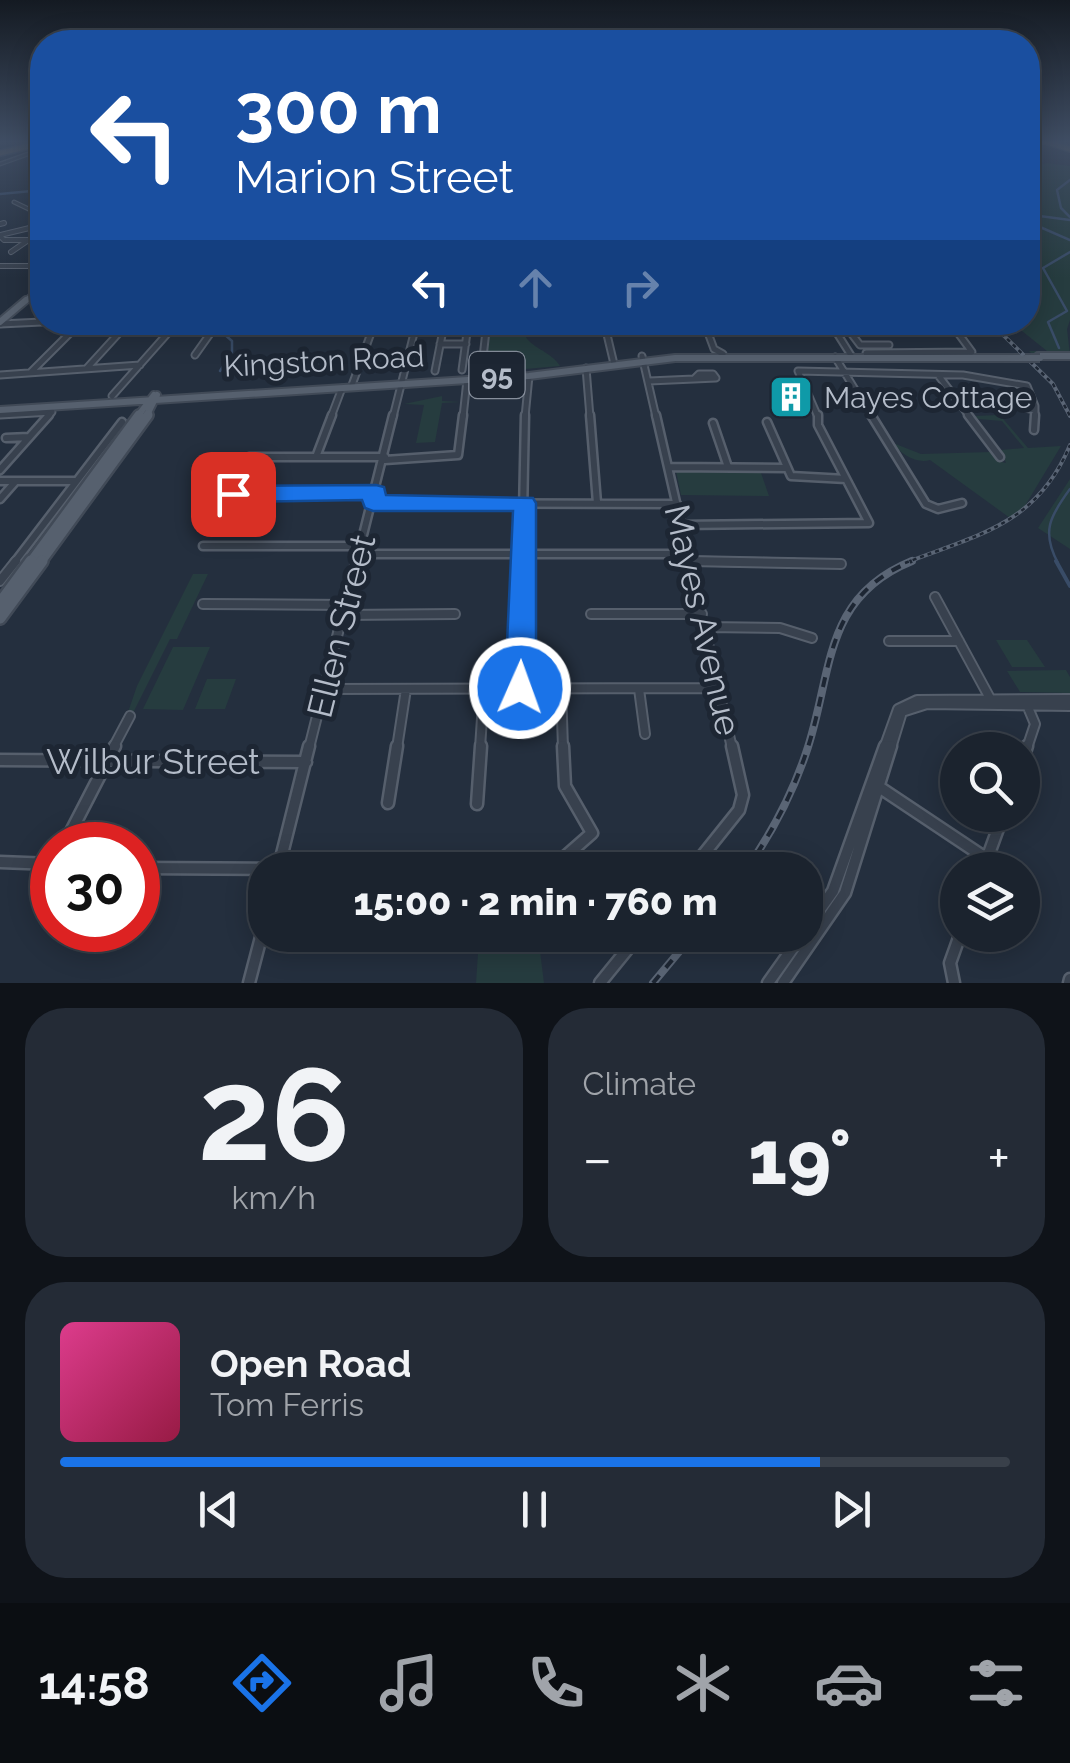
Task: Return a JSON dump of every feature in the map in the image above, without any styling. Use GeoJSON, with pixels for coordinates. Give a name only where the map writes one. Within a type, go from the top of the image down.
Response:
{"type":"FeatureCollection","features":[{"type":"Feature","properties":{"kind":"main road"},"geometry":{"type":"LineString","coordinates":[[0,323],[30,297]]}},
{"type":"Feature","properties":{"kind":"main road","name":"Kingston Road"},"geometry":{"type":"LineString","coordinates":[[0,410],[117,394],[151,399],[342,388],[712,351],[883,357],[1070,357]]}},
{"type":"Feature","properties":{"kind":"main road"},"geometry":{"type":"LineString","coordinates":[[820,353],[835,356]]}},
{"type":"Feature","properties":{"kind":"main road","name":"Kingston Road"},"geometry":{"type":"LineString","coordinates":[[643,358],[866,354],[1024,358]]}},
{"type":"Feature","properties":{"kind":"main road","name":"Kingston Road"},"geometry":{"type":"LineString","coordinates":[[0,410],[352,385],[525,378],[582,371],[612,362]]}},
{"type":"Feature","properties":{"kind":"main road"},"geometry":{"type":"LineString","coordinates":[[0,618],[151,399]]}},
{"type":"Feature","properties":{"kind":"main road"},"geometry":{"type":"LineString","coordinates":[[0,603],[65,520]]}},
{"type":"Feature","properties":{"kind":"street"},"geometry":{"type":"LineString","coordinates":[[14,202],[30,209]]}},
{"type":"Feature","properties":{"kind":"street"},"geometry":{"type":"LineString","coordinates":[[0,236],[30,227]]}},
{"type":"Feature","properties":{"kind":"street"},"geometry":{"type":"LineString","coordinates":[[0,236],[4,240],[28,240]]}},
{"type":"Feature","properties":{"kind":"street"},"geometry":{"type":"LineString","coordinates":[[11,252],[28,240]]}},
{"type":"Feature","properties":{"kind":"street"},"geometry":{"type":"LineString","coordinates":[[0,266],[30,266]]}},
{"type":"Feature","properties":{"kind":"street"},"geometry":{"type":"LineString","coordinates":[[0,323],[30,322]]}},
{"type":"Feature","properties":{"kind":"street"},"geometry":{"type":"LineString","coordinates":[[30,372],[68,335]]}},
{"type":"Feature","properties":{"kind":"street"},"geometry":{"type":"LineString","coordinates":[[86,369],[116,335]]}},
{"type":"Feature","properties":{"kind":"street"},"geometry":{"type":"LineString","coordinates":[[117,394],[167,335]]}},
{"type":"Feature","properties":{"kind":"street"},"geometry":{"type":"LineString","coordinates":[[194,354],[209,335]]}},
{"type":"Feature","properties":{"kind":"street"},"geometry":{"type":"LineString","coordinates":[[352,385],[370,335]]}},
{"type":"Feature","properties":{"kind":"street","name":"Ellen Street"},"geometry":{"type":"LineString","coordinates":[[282,852],[327,689],[414,335]]}},
{"type":"Feature","properties":{"kind":"street"},"geometry":{"type":"LineString","coordinates":[[435,372],[442,335]]}},
{"type":"Feature","properties":{"kind":"street"},"geometry":{"type":"LineString","coordinates":[[462,370],[467,335]]}},
{"type":"Feature","properties":{"kind":"street"},"geometry":{"type":"LineString","coordinates":[[480,376],[487,335]]}},
{"type":"Feature","properties":{"kind":"street"},"geometry":{"type":"LineString","coordinates":[[607,335],[612,362]]}},
{"type":"Feature","properties":{"kind":"street"},"geometry":{"type":"LineString","coordinates":[[708,335],[712,351]]}},
{"type":"Feature","properties":{"kind":"street"},"geometry":{"type":"LineString","coordinates":[[838,335],[851,355]]}},
{"type":"Feature","properties":{"kind":"street"},"geometry":{"type":"LineString","coordinates":[[853,335],[860,344],[889,345]]}},
{"type":"Feature","properties":{"kind":"street"},"geometry":{"type":"LineString","coordinates":[[876,335],[880,345]]}},
{"type":"Feature","properties":{"kind":"street"},"geometry":{"type":"LineString","coordinates":[[866,354],[970,353],[973,349],[961,335]]}},
{"type":"Feature","properties":{"kind":"street"},"geometry":{"type":"LineString","coordinates":[[440,344],[466,344]]}},
{"type":"Feature","properties":{"kind":"street"},"geometry":{"type":"LineString","coordinates":[[835,356],[926,504],[938,509],[962,503]]}},
{"type":"Feature","properties":{"kind":"street","name":"Kingston Road"},"geometry":{"type":"LineString","coordinates":[[883,357],[1024,358]]}},
{"type":"Feature","properties":{"kind":"street","name":"Mayes Avenue"},"geometry":{"type":"LineString","coordinates":[[643,358],[742,802],[704,852]]}},
{"type":"Feature","properties":{"kind":"street"},"geometry":{"type":"LineString","coordinates":[[950,359],[964,375]]}},
{"type":"Feature","properties":{"kind":"street"},"geometry":{"type":"LineString","coordinates":[[0,375],[141,365]]}},
{"type":"Feature","properties":{"kind":"street"},"geometry":{"type":"LineString","coordinates":[[582,371],[596,504]]}},
{"type":"Feature","properties":{"kind":"street"},"geometry":{"type":"LineString","coordinates":[[682,525],[870,522],[798,372],[964,375],[1027,386],[1035,410],[1034,430]]}},
{"type":"Feature","properties":{"kind":"street"},"geometry":{"type":"LineString","coordinates":[[938,374],[1001,458]]}},
{"type":"Feature","properties":{"kind":"street"},"geometry":{"type":"LineString","coordinates":[[520,688],[525,378]]}},
{"type":"Feature","properties":{"kind":"street"},"geometry":{"type":"LineString","coordinates":[[649,381],[694,379]]}},
{"type":"Feature","properties":{"kind":"street"},"geometry":{"type":"LineString","coordinates":[[467,380],[458,455],[384,459],[252,457],[233,494],[677,504]]}},
{"type":"Feature","properties":{"kind":"street"},"geometry":{"type":"LineString","coordinates":[[316,457],[342,388]]}},
{"type":"Feature","properties":{"kind":"street"},"geometry":{"type":"LineString","coordinates":[[1010,405],[1035,410]]}},
{"type":"Feature","properties":{"kind":"street"},"geometry":{"type":"LineString","coordinates":[[0,410],[51,410],[0,470]]}},
{"type":"Feature","properties":{"kind":"street"},"geometry":{"type":"LineString","coordinates":[[0,581],[122,422]]}},
{"type":"Feature","properties":{"kind":"street"},"geometry":{"type":"LineString","coordinates":[[713,422],[728,467]]}},
{"type":"Feature","properties":{"kind":"street"},"geometry":{"type":"LineString","coordinates":[[767,422],[786,468],[795,478],[846,478]]}},
{"type":"Feature","properties":{"kind":"street"},"geometry":{"type":"LineString","coordinates":[[6,438],[30,437]]}},
{"type":"Feature","properties":{"kind":"street"},"geometry":{"type":"LineString","coordinates":[[670,468],[786,468]]}},
{"type":"Feature","properties":{"kind":"street"},"geometry":{"type":"LineString","coordinates":[[0,481],[76,481]]}},
{"type":"Feature","properties":{"kind":"street"},"geometry":{"type":"LineString","coordinates":[[0,499],[16,481]]}},
{"type":"Feature","properties":{"kind":"street"},"geometry":{"type":"LineString","coordinates":[[46,520],[65,520]]}},
{"type":"Feature","properties":{"kind":"street"},"geometry":{"type":"LineString","coordinates":[[203,546],[841,564]]}},
{"type":"Feature","properties":{"kind":"street"},"geometry":{"type":"LineString","coordinates":[[0,565],[12,565]]}},
{"type":"Feature","properties":{"kind":"street"},"geometry":{"type":"LineString","coordinates":[[935,597],[993,702]]}},
{"type":"Feature","properties":{"kind":"street"},"geometry":{"type":"LineString","coordinates":[[203,604],[455,614]]}},
{"type":"Feature","properties":{"kind":"street"},"geometry":{"type":"LineString","coordinates":[[591,614],[702,614]]}},
{"type":"Feature","properties":{"kind":"street"},"geometry":{"type":"LineString","coordinates":[[706,628],[780,628],[812,638]]}},
{"type":"Feature","properties":{"kind":"street"},"geometry":{"type":"LineString","coordinates":[[889,641],[959,641]]}},
{"type":"Feature","properties":{"kind":"street"},"geometry":{"type":"LineString","coordinates":[[477,804],[484,688]]}},
{"type":"Feature","properties":{"kind":"street"},"geometry":{"type":"LineString","coordinates":[[562,688],[565,786],[592,833],[570,852]]}},
{"type":"Feature","properties":{"kind":"street"},"geometry":{"type":"LineString","coordinates":[[638,688],[644,734]]}},
{"type":"Feature","properties":{"kind":"street"},"geometry":{"type":"LineString","coordinates":[[327,689],[719,688]]}},
{"type":"Feature","properties":{"kind":"street"},"geometry":{"type":"LineString","coordinates":[[388,803],[406,689]]}},
{"type":"Feature","properties":{"kind":"street"},"geometry":{"type":"LineString","coordinates":[[1026,702],[1036,724],[1033,732]]}},
{"type":"Feature","properties":{"kind":"street"},"geometry":{"type":"LineString","coordinates":[[823,905],[833,891],[898,720],[906,710],[927,704],[1070,703]]}},
{"type":"Feature","properties":{"kind":"street"},"geometry":{"type":"LineString","coordinates":[[75,822],[130,716]]}},
{"type":"Feature","properties":{"kind":"street","name":"Wilbur Street"},"geometry":{"type":"LineString","coordinates":[[0,760],[306,762]]}},
{"type":"Feature","properties":{"kind":"street"},"geometry":{"type":"LineString","coordinates":[[874,784],[967,852]]}},
{"type":"Feature","properties":{"kind":"street"},"geometry":{"type":"LineString","coordinates":[[784,983],[845,893],[874,784]]}},
{"type":"Feature","properties":{"kind":"street"},"geometry":{"type":"LineString","coordinates":[[0,862],[30,863]]}},
{"type":"Feature","properties":{"kind":"street"},"geometry":{"type":"LineString","coordinates":[[160,868],[248,869]]}},
{"type":"Feature","properties":{"kind":"street"},"geometry":{"type":"LineString","coordinates":[[249,983],[257,952]]}},
{"type":"Feature","properties":{"kind":"street"},"geometry":{"type":"LineString","coordinates":[[600,983],[625,952]]}},
{"type":"Feature","properties":{"kind":"street"},"geometry":{"type":"LineString","coordinates":[[768,983],[790,952]]}},
{"type":"Feature","properties":{"kind":"street"},"geometry":{"type":"LineString","coordinates":[[954,952],[950,963],[954,983]]}},
{"type":"Feature","properties":{"kind":"green space"},"geometry":{"type":"Polygon","coordinates":[[[1040,187],[1070,187],[1070,355],[1033,355],[1029,351],[1047,351],[1027,335],[1040,335],[1040,187]]]}},
{"type":"Feature","properties":{"kind":"green space"},"geometry":{"type":"Polygon","coordinates":[[[489,335],[525,335],[560,366],[489,372],[489,335]]]}},
{"type":"Feature","properties":{"kind":"green space"},"geometry":{"type":"Polygon","coordinates":[[[967,377],[1028,448],[1061,446],[1023,509],[1010,518],[930,460],[909,457],[893,443],[921,454],[991,452],[997,461],[1006,463],[1001,450],[1024,448],[1002,421],[975,416],[998,415],[967,377]]]}},
{"type":"Feature","properties":{"kind":"green space"},"geometry":{"type":"Polygon","coordinates":[[[442,396],[442,401],[461,402],[442,403],[435,442],[416,443],[424,405],[404,404],[442,396]]]}},
{"type":"Feature","properties":{"kind":"green space"},"geometry":{"type":"Polygon","coordinates":[[[760,470],[769,496],[681,495],[676,471],[760,470]]]}},
{"type":"Feature","properties":{"kind":"green space"},"geometry":{"type":"Polygon","coordinates":[[[1070,479],[1070,549],[1038,528],[1070,479]]]}},
{"type":"Feature","properties":{"kind":"green space"},"geometry":{"type":"Polygon","coordinates":[[[193,574],[208,574],[177,639],[170,639],[132,715],[127,715],[137,686],[193,574]]]}},
{"type":"Feature","properties":{"kind":"green space"},"geometry":{"type":"Polygon","coordinates":[[[996,640],[1027,640],[1045,667],[1012,667],[996,640]]]}},
{"type":"Feature","properties":{"kind":"green space"},"geometry":{"type":"Polygon","coordinates":[[[173,647],[210,647],[183,710],[143,709],[173,647]]]}},
{"type":"Feature","properties":{"kind":"green space"},"geometry":{"type":"Polygon","coordinates":[[[1066,670],[1070,693],[1020,692],[1007,671],[1066,670]]]}},
{"type":"Feature","properties":{"kind":"green space"},"geometry":{"type":"Polygon","coordinates":[[[207,679],[236,679],[225,709],[195,709],[207,679]]]}},
{"type":"Feature","properties":{"kind":"green space"},"geometry":{"type":"Polygon","coordinates":[[[478,952],[540,952],[544,983],[476,983],[478,952]]]}},
{"type":"Feature","properties":{"kind":"waterway"},"geometry":{"type":"LineString","coordinates":[[1061,187],[1057,190],[1061,208],[1070,217]]}},
{"type":"Feature","properties":{"kind":"waterway"},"geometry":{"type":"LineString","coordinates":[[0,194],[30,191]]}},
{"type":"Feature","properties":{"kind":"waterway"},"geometry":{"type":"LineString","coordinates":[[1040,216],[1070,220]]}},
{"type":"Feature","properties":{"kind":"waterway"},"geometry":{"type":"LineString","coordinates":[[1040,227],[1070,240]]}},
{"type":"Feature","properties":{"kind":"waterway"},"geometry":{"type":"LineString","coordinates":[[1059,348],[1048,322],[1067,311],[1043,268],[1070,252]]}},
{"type":"Feature","properties":{"kind":"waterway"},"geometry":{"type":"LineString","coordinates":[[220,371],[232,352],[232,341],[225,335]]}},
{"type":"Feature","properties":{"kind":"waterway"},"geometry":{"type":"LineString","coordinates":[[1058,563],[1050,542],[1050,524],[1070,489]]}},
{"type":"Feature","properties":{"kind":"waterway"},"geometry":{"type":"LineString","coordinates":[[1056,561],[1070,586]]}},
{"type":"Feature","properties":{"kind":"railway"},"geometry":{"type":"LineString","coordinates":[[1003,335],[1053,384],[1070,416]]}},
{"type":"Feature","properties":{"kind":"railway"},"geometry":{"type":"LineString","coordinates":[[905,563],[980,534],[1022,510],[1056,472],[1070,445]]}},
{"type":"Feature","properties":{"kind":"railway"},"geometry":{"type":"LineString","coordinates":[[758,852],[800,769],[827,668],[846,617],[882,577],[912,561]]}},
{"type":"Feature","properties":{"kind":"railway"},"geometry":{"type":"LineString","coordinates":[[653,983],[679,952]]}},
{"type":"Feature","properties":{"kind":"place","name":"Mayes Cottage"},"geometry":{"type":"Point","coordinates":[791,397]}},
{"type":"Feature","properties":{"kind":"route"},"geometry":{"type":"LineString","coordinates":[[233,494],[376,492],[373,503],[524,503],[520,688]]}}]}
